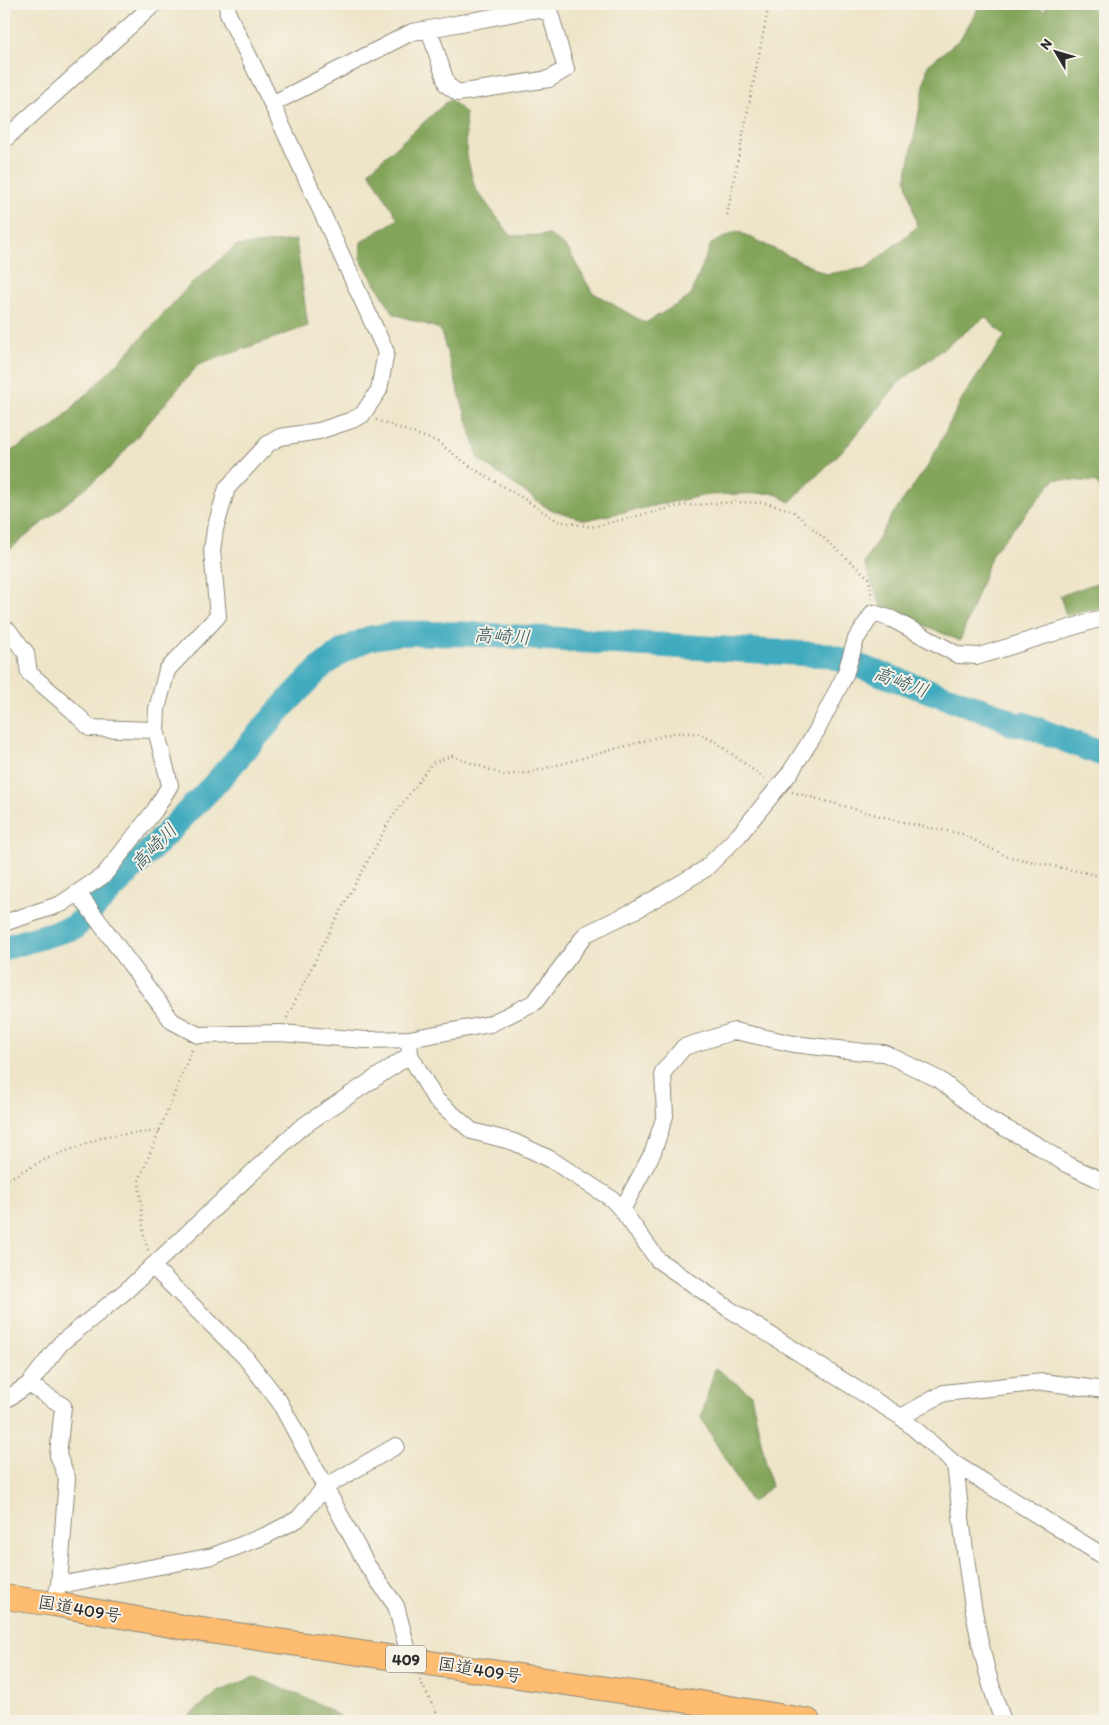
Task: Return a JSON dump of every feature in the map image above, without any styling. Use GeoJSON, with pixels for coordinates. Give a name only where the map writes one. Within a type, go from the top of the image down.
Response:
{"type":"FeatureCollection","features":[{"type":"Feature","properties":{"kind":"highway","name":"国道409号"},"geometry":{"type":"LineString","coordinates":[[4,1597],[57,1594],[182,1627],[410,1659],[808,1721]]}},
{"type":"Feature","properties":{"kind":"street"},"geometry":{"type":"LineString","coordinates":[[4,140],[154,4]]}},
{"type":"Feature","properties":{"kind":"street"},"geometry":{"type":"LineString","coordinates":[[4,923],[49,910],[104,875],[154,810],[170,784],[156,730],[157,709],[167,670],[218,616],[212,551],[215,529],[227,488],[268,444],[280,437],[319,431],[352,420],[362,415],[379,390],[386,352],[272,104],[228,14],[227,4]]}},
{"type":"Feature","properties":{"kind":"street"},"geometry":{"type":"LineString","coordinates":[[272,104],[412,32],[536,9],[550,13],[566,69],[550,79],[458,93],[447,85],[429,29]]}},
{"type":"Feature","properties":{"kind":"street"},"geometry":{"type":"LineString","coordinates":[[4,1401],[30,1384],[61,1343],[127,1290],[300,1128],[410,1047],[490,1024],[534,1002],[586,934],[636,910],[705,870],[739,835],[789,774],[816,732],[845,675],[856,639],[873,613],[892,619],[958,655],[979,656],[1105,617]]}},
{"type":"Feature","properties":{"kind":"street"},"geometry":{"type":"LineString","coordinates":[[8,630],[26,653],[29,673],[90,728],[156,730]]}},
{"type":"Feature","properties":{"kind":"street"},"geometry":{"type":"LineString","coordinates":[[78,893],[172,1021],[198,1035],[280,1033],[365,1040],[410,1047]]}},
{"type":"Feature","properties":{"kind":"street"},"geometry":{"type":"LineString","coordinates":[[622,1210],[652,1152],[665,1116],[663,1072],[684,1047],[735,1032],[794,1044],[884,1053],[940,1080],[988,1119],[1037,1145],[1066,1164],[1105,1182]]}},
{"type":"Feature","properties":{"kind":"street"},"geometry":{"type":"LineString","coordinates":[[410,1047],[435,1099],[472,1131],[514,1142],[550,1159],[612,1199],[658,1260],[729,1309],[901,1417],[955,1464],[1105,1557]]}},
{"type":"Feature","properties":{"kind":"street"},"geometry":{"type":"LineString","coordinates":[[152,1266],[245,1357],[279,1401],[368,1565],[396,1606],[410,1659]]}},
{"type":"Feature","properties":{"kind":"street"},"geometry":{"type":"LineString","coordinates":[[901,1417],[944,1393],[1043,1382],[1105,1390]]}},
{"type":"Feature","properties":{"kind":"street"},"geometry":{"type":"LineString","coordinates":[[30,1384],[63,1406],[58,1455],[68,1478],[57,1594],[213,1556],[267,1534],[298,1519],[325,1487],[396,1446]]}},
{"type":"Feature","properties":{"kind":"street"},"geometry":{"type":"LineString","coordinates":[[955,1464],[970,1591],[983,1656],[1003,1721]]}},
{"type":"Feature","properties":{"kind":"path"},"geometry":{"type":"LineString","coordinates":[[727,215],[769,4]]}},
{"type":"Feature","properties":{"kind":"path"},"geometry":{"type":"LineString","coordinates":[[362,415],[436,441],[474,469],[557,521],[592,527],[678,506],[736,502],[766,503],[793,512],[869,578],[873,613]]}},
{"type":"Feature","properties":{"kind":"path"},"geometry":{"type":"LineString","coordinates":[[280,1033],[329,932],[389,822],[432,763],[452,756],[504,776],[528,773],[673,733],[697,733],[716,742],[778,788],[906,823],[962,834],[1006,856],[1105,877]]}},
{"type":"Feature","properties":{"kind":"path"},"geometry":{"type":"LineString","coordinates":[[152,1266],[144,1236],[138,1182],[198,1035]]}},
{"type":"Feature","properties":{"kind":"path"},"geometry":{"type":"LineString","coordinates":[[4,1181],[46,1159],[106,1136],[160,1131]]}},
{"type":"Feature","properties":{"kind":"path"},"geometry":{"type":"LineString","coordinates":[[410,1659],[441,1721]]}},
{"type":"Feature","properties":{"kind":"green space"},"geometry":{"type":"Polygon","coordinates":[[[981,4],[1024,4],[1046,11],[1044,4],[1105,4],[1105,493],[1095,482],[1055,479],[992,554],[960,641],[881,606],[864,563],[892,515],[928,466],[963,397],[1005,336],[985,317],[897,384],[850,443],[790,502],[774,493],[707,495],[585,520],[549,509],[479,460],[440,329],[394,314],[360,259],[361,242],[398,219],[369,171],[450,99],[465,113],[467,157],[475,188],[511,236],[550,235],[568,249],[592,292],[645,323],[690,297],[711,244],[737,231],[826,274],[866,268],[917,227],[906,179],[928,65],[960,39],[981,4]]]}},
{"type":"Feature","properties":{"kind":"green space"},"geometry":{"type":"Polygon","coordinates":[[[296,240],[308,326],[198,365],[111,467],[4,554],[4,455],[52,428],[120,361],[191,284],[236,246],[296,240]]]}},
{"type":"Feature","properties":{"kind":"green space"},"geometry":{"type":"Polygon","coordinates":[[[1105,580],[1105,608],[1066,615],[1060,596],[1105,580]]]}},
{"type":"Feature","properties":{"kind":"green space"},"geometry":{"type":"Polygon","coordinates":[[[715,1368],[751,1394],[771,1487],[751,1503],[701,1418],[715,1368]]]}},
{"type":"Feature","properties":{"kind":"green space"},"geometry":{"type":"Polygon","coordinates":[[[254,1677],[313,1701],[346,1721],[182,1721],[218,1692],[254,1677]]]}},
{"type":"Feature","properties":{"kind":"waterway","name":"高崎川"},"geometry":{"type":"LineString","coordinates":[[4,948],[75,927],[213,786],[285,704],[320,668],[344,650],[370,638],[402,633],[469,634],[827,655],[1000,716],[1014,724],[1023,724],[1105,755]]}}]}
